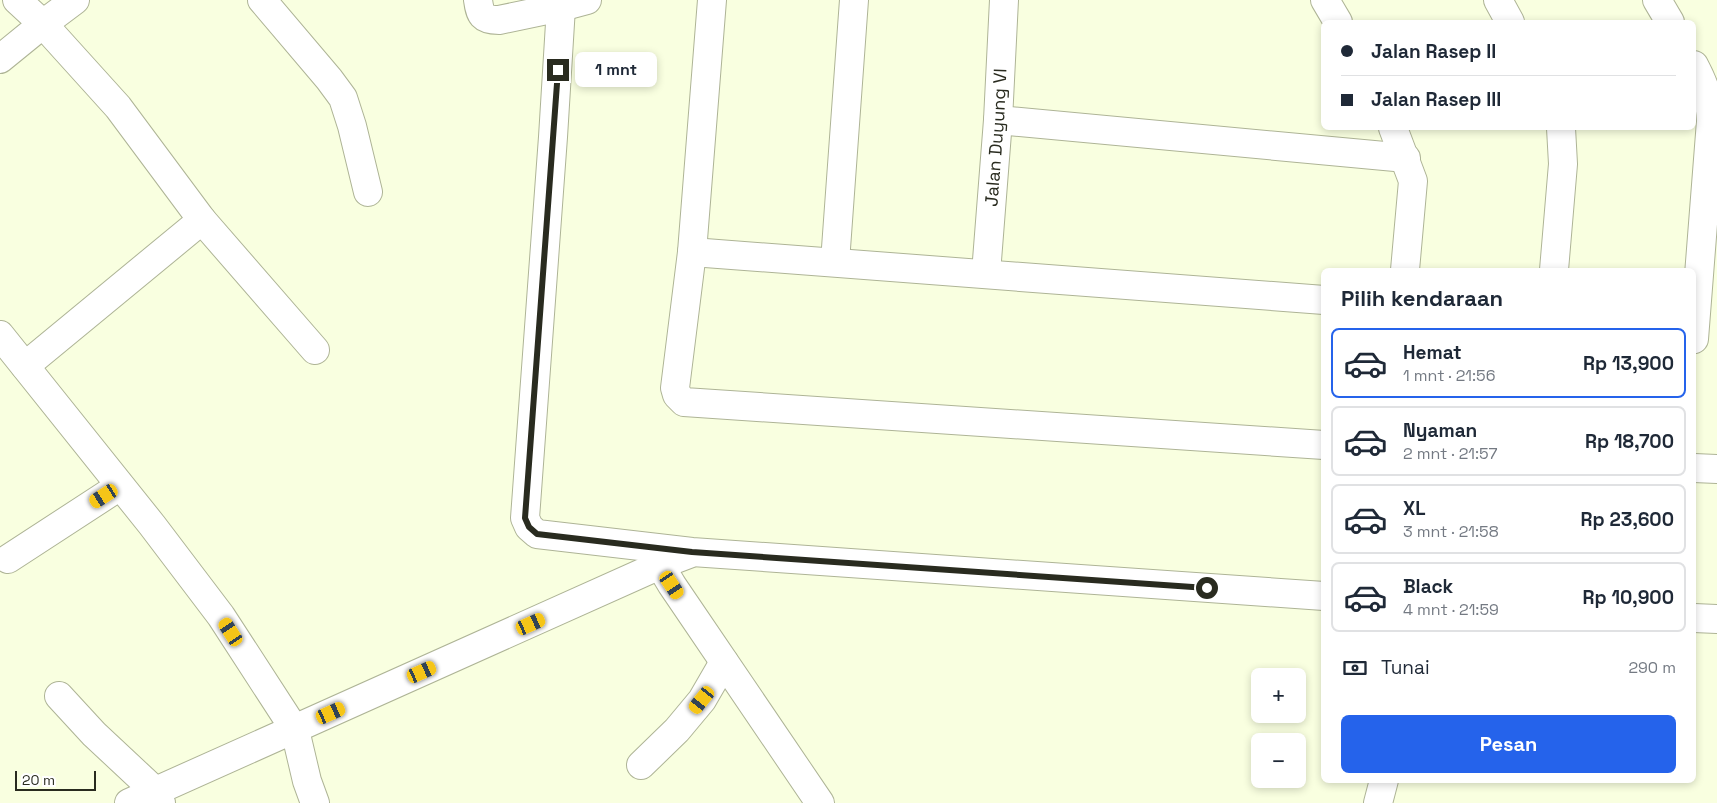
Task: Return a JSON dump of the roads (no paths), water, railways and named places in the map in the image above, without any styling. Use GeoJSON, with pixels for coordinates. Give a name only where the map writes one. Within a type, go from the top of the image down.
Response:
{"type":"FeatureCollection","features":[{"type":"Feature","properties":{"kind":"street"},"geometry":{"type":"LineString","coordinates":[[17,0],[43,24],[118,108],[202,220],[314,350]]}},
{"type":"Feature","properties":{"kind":"street"},"geometry":{"type":"LineString","coordinates":[[0,59],[75,0]]}},
{"type":"Feature","properties":{"kind":"street"},"geometry":{"type":"LineString","coordinates":[[262,0],[330,79],[342,98],[352,126],[368,192]]}},
{"type":"Feature","properties":{"kind":"street"},"geometry":{"type":"LineString","coordinates":[[478,0],[480,13],[490,20],[561,8],[588,0]]}},
{"type":"Feature","properties":{"kind":"street"},"geometry":{"type":"LineString","coordinates":[[712,0],[692,252],[675,388],[677,395],[684,402],[1321,445]]}},
{"type":"Feature","properties":{"kind":"street"},"geometry":{"type":"LineString","coordinates":[[834,262],[854,0]]}},
{"type":"Feature","properties":{"kind":"street","name":"Jalan Duyung VI"},"geometry":{"type":"LineString","coordinates":[[986,274],[998,120],[1004,0]]}},
{"type":"Feature","properties":{"kind":"street"},"geometry":{"type":"LineString","coordinates":[[1325,0],[1337,20]]}},
{"type":"Feature","properties":{"kind":"street"},"geometry":{"type":"LineString","coordinates":[[1498,0],[1509,20]]}},
{"type":"Feature","properties":{"kind":"street"},"geometry":{"type":"LineString","coordinates":[[1657,0],[1669,20]]}},
{"type":"Feature","properties":{"kind":"street"},"geometry":{"type":"LineString","coordinates":[[561,8],[554,137],[525,518],[529,527],[537,534],[692,552],[1321,596]]}},
{"type":"Feature","properties":{"kind":"street"},"geometry":{"type":"LineString","coordinates":[[1696,69],[1705,86],[1710,105],[1711,121],[1696,313]]}},
{"type":"Feature","properties":{"kind":"street"},"geometry":{"type":"LineString","coordinates":[[998,120],[1406,158]]}},
{"type":"Feature","properties":{"kind":"street"},"geometry":{"type":"LineString","coordinates":[[1394,130],[1406,158],[1413,181],[1406,268]]}},
{"type":"Feature","properties":{"kind":"street"},"geometry":{"type":"LineString","coordinates":[[1554,268],[1563,164],[1561,130]]}},
{"type":"Feature","properties":{"kind":"street"},"geometry":{"type":"LineString","coordinates":[[24,366],[202,220]]}},
{"type":"Feature","properties":{"kind":"street"},"geometry":{"type":"LineString","coordinates":[[692,252],[1321,300]]}},
{"type":"Feature","properties":{"kind":"street"},"geometry":{"type":"LineString","coordinates":[[0,335],[221,616],[295,730],[314,803]]}},
{"type":"Feature","properties":{"kind":"street"},"geometry":{"type":"LineString","coordinates":[[1696,468],[1717,469]]}},
{"type":"Feature","properties":{"kind":"street"},"geometry":{"type":"LineString","coordinates":[[8,559],[120,486]]}},
{"type":"Feature","properties":{"kind":"street"},"geometry":{"type":"LineString","coordinates":[[128,803],[158,797],[295,730],[692,552]]}},
{"type":"Feature","properties":{"kind":"street"},"geometry":{"type":"LineString","coordinates":[[660,565],[820,803]]}},
{"type":"Feature","properties":{"kind":"street"},"geometry":{"type":"LineString","coordinates":[[1696,618],[1717,620]]}},
{"type":"Feature","properties":{"kind":"street"},"geometry":{"type":"LineString","coordinates":[[641,765],[677,730],[696,708],[724,662]]}},
{"type":"Feature","properties":{"kind":"street"},"geometry":{"type":"LineString","coordinates":[[59,696],[94,734],[158,797]]}}]}
